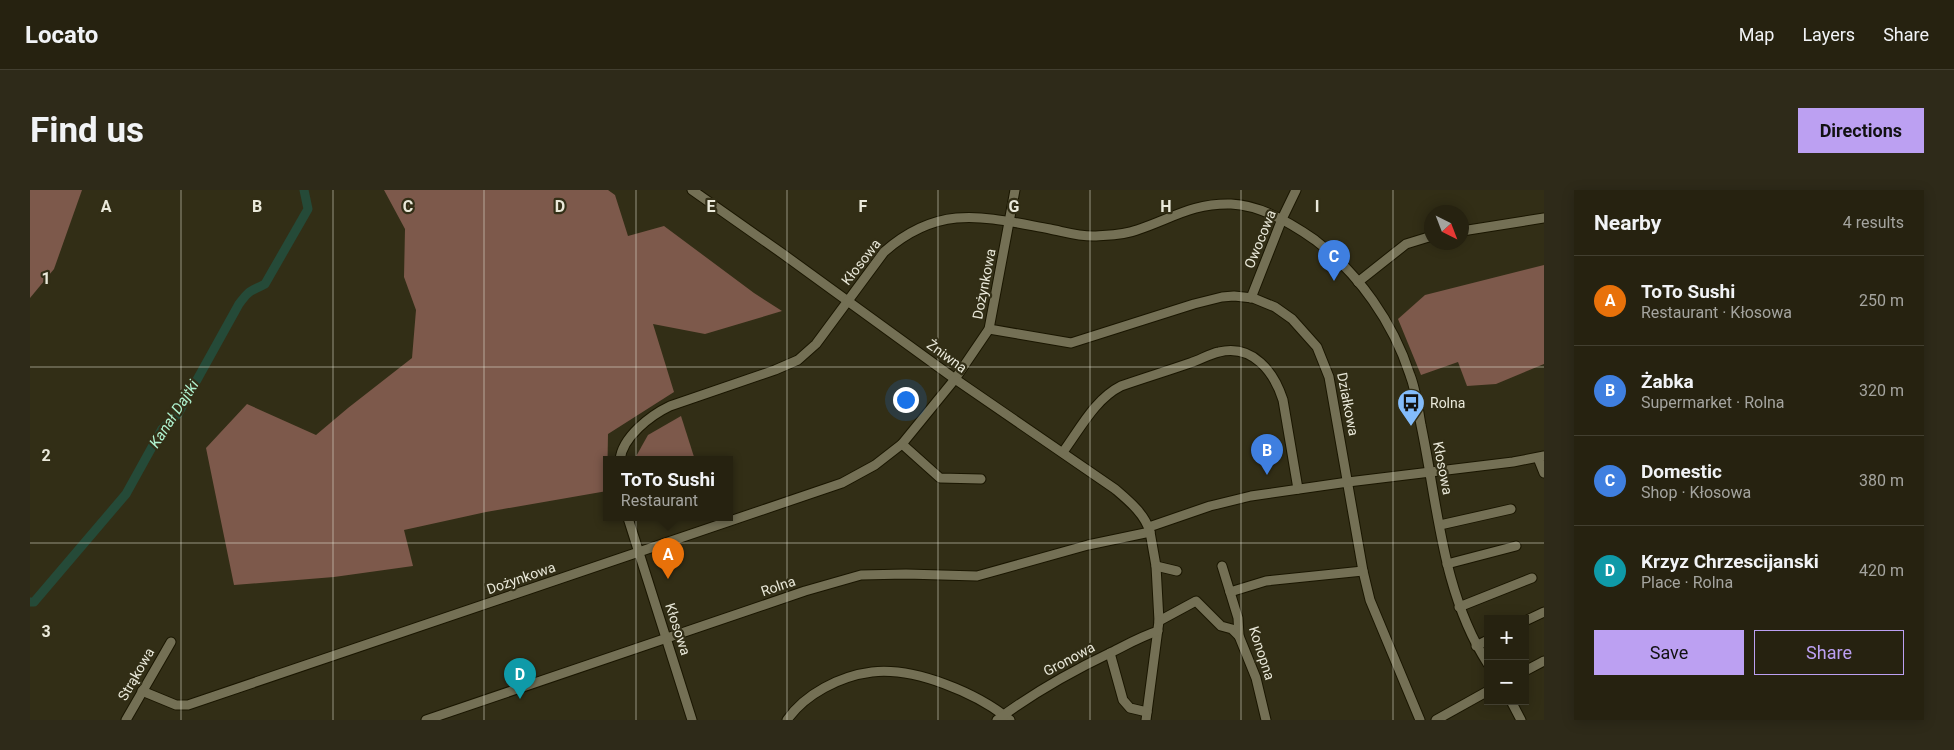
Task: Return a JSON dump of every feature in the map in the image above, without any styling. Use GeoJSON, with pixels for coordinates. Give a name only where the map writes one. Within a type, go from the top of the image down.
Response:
{"type":"FeatureCollection","features":[{"type":"Feature","properties":{"kind":"street","name":"Żniwna"},"geometry":{"type":"LineString","coordinates":[[692,190],[955,379],[1116,489],[1136,508],[1149,529],[1156,566],[1159,621],[1146,716],[1130,708],[1124,700],[1110,653]]}},
{"type":"Feature","properties":{"kind":"street","name":"Dożynkowa"},"geometry":{"type":"LineString","coordinates":[[733,520],[842,483],[875,465],[902,444],[955,379],[989,329],[1015,190]]}},
{"type":"Feature","properties":{"kind":"street","name":"Owocowa"},"geometry":{"type":"LineString","coordinates":[[1251,298],[1282,219],[1296,190]]}},
{"type":"Feature","properties":{"kind":"street","name":"Kłosowa"},"geometry":{"type":"LineString","coordinates":[[621,456],[622,451],[639,427],[659,411],[798,360],[816,344],[884,252],[897,240],[924,224],[971,217],[1090,236],[1112,235],[1136,231],[1183,211],[1206,205],[1233,204],[1258,210],[1282,219],[1329,251],[1358,282],[1378,308],[1402,351],[1411,377],[1431,472],[1447,564],[1459,607],[1476,646],[1485,660]]}},
{"type":"Feature","properties":{"kind":"street"},"geometry":{"type":"LineString","coordinates":[[1469,230],[1544,218]]}},
{"type":"Feature","properties":{"kind":"street"},"geometry":{"type":"LineString","coordinates":[[1358,282],[1406,244],[1424,238]]}},
{"type":"Feature","properties":{"kind":"street","name":"Działkowa"},"geometry":{"type":"LineString","coordinates":[[989,329],[1071,343],[1194,304],[1234,296],[1251,298],[1275,307],[1292,319],[1317,347],[1330,377],[1363,571],[1370,600],[1420,720]]}},
{"type":"Feature","properties":{"kind":"street"},"geometry":{"type":"LineString","coordinates":[[1063,452],[1100,401],[1110,392],[1121,386],[1220,352],[1239,351],[1258,360],[1272,375],[1278,387],[1298,489]]}},
{"type":"Feature","properties":{"kind":"street"},"geometry":{"type":"LineString","coordinates":[[902,444],[940,478],[981,479]]}},
{"type":"Feature","properties":{"kind":"street"},"geometry":{"type":"LineString","coordinates":[[1541,457],[1544,473]]}},
{"type":"Feature","properties":{"kind":"street","name":"Rolna"},"geometry":{"type":"LineString","coordinates":[[426,720],[519,687],[667,640],[797,594],[861,575],[977,576],[1149,529],[1210,506],[1250,496],[1541,457]]}},
{"type":"Feature","properties":{"kind":"street"},"geometry":{"type":"LineString","coordinates":[[1440,525],[1511,508]]}},
{"type":"Feature","properties":{"kind":"street","name":"Kłosowa"},"geometry":{"type":"LineString","coordinates":[[629,521],[692,720]]}},
{"type":"Feature","properties":{"kind":"street","name":"Dożynkowa"},"geometry":{"type":"LineString","coordinates":[[142,691],[176,705],[188,705],[730,521]]}},
{"type":"Feature","properties":{"kind":"street"},"geometry":{"type":"LineString","coordinates":[[1447,564],[1516,546]]}},
{"type":"Feature","properties":{"kind":"street"},"geometry":{"type":"LineString","coordinates":[[1156,566],[1177,571]]}},
{"type":"Feature","properties":{"kind":"street","name":"Konopna"},"geometry":{"type":"LineString","coordinates":[[1222,566],[1238,618],[1239,636],[1256,678],[1266,720]]}},
{"type":"Feature","properties":{"kind":"street"},"geometry":{"type":"LineString","coordinates":[[1230,592],[1266,581],[1363,571]]}},
{"type":"Feature","properties":{"kind":"street"},"geometry":{"type":"LineString","coordinates":[[1459,607],[1532,578]]}},
{"type":"Feature","properties":{"kind":"street"},"geometry":{"type":"LineString","coordinates":[[1159,621],[1196,601],[1220,626],[1232,629],[1239,636]]}},
{"type":"Feature","properties":{"kind":"street"},"geometry":{"type":"LineString","coordinates":[[1529,619],[1544,612]]}},
{"type":"Feature","properties":{"kind":"street","name":"Gronowa"},"geometry":{"type":"LineString","coordinates":[[1003,718],[1040,690],[1143,636],[1158,631]]}},
{"type":"Feature","properties":{"kind":"street","name":"Strąkowa"},"geometry":{"type":"LineString","coordinates":[[126,720],[171,642]]}},
{"type":"Feature","properties":{"kind":"street"},"geometry":{"type":"LineString","coordinates":[[1476,646],[1484,642]]}},
{"type":"Feature","properties":{"kind":"street"},"geometry":{"type":"LineString","coordinates":[[1529,669],[1544,661]]}},
{"type":"Feature","properties":{"kind":"street"},"geometry":{"type":"LineString","coordinates":[[788,720],[807,700],[826,687],[848,678],[872,672],[902,673],[955,688],[1003,718]]}},
{"type":"Feature","properties":{"kind":"street"},"geometry":{"type":"LineString","coordinates":[[1436,720],[1484,694]]}},
{"type":"Feature","properties":{"kind":"street"},"geometry":{"type":"LineString","coordinates":[[1513,705],[1521,720]]}},
{"type":"Feature","properties":{"kind":"shaded area"},"geometry":{"type":"Polygon","coordinates":[[[30,190],[82,190],[54,269],[30,298],[30,190]]]}},
{"type":"Feature","properties":{"kind":"shaded area"},"geometry":{"type":"Polygon","coordinates":[[[384,190],[608,190],[615,195],[628,236],[664,226],[754,293],[782,311],[705,334],[653,324],[674,392],[608,434],[608,456],[603,456],[603,492],[486,512],[404,530],[413,566],[334,577],[234,585],[206,448],[247,404],[316,435],[412,358],[416,310],[404,277],[405,229],[384,190]]]}},
{"type":"Feature","properties":{"kind":"shaded area"},"geometry":{"type":"Polygon","coordinates":[[[1544,265],[1544,364],[1496,384],[1467,386],[1458,362],[1421,375],[1398,319],[1425,295],[1544,265]]]}},
{"type":"Feature","properties":{"kind":"shaded area"},"geometry":{"type":"Polygon","coordinates":[[[681,416],[694,456],[636,456],[648,435],[681,416]]]}},
{"type":"Feature","properties":{"kind":"waterway","name":"Kanał Dajtki"},"geometry":{"type":"LineString","coordinates":[[30,602],[34,602],[126,494],[162,429],[178,414],[239,304],[248,293],[265,284],[308,209],[304,190]]}},
{"type":"Feature","properties":{"kind":"place","name":"Domestic"},"geometry":{"type":"Point","coordinates":[1334,281]}},
{"type":"Feature","properties":{"kind":"place","name":"Rolna"},"geometry":{"type":"Point","coordinates":[1411,427]}},
{"type":"Feature","properties":{"kind":"place","name":"Żabka"},"geometry":{"type":"Point","coordinates":[1267,475]}},
{"type":"Feature","properties":{"kind":"place","name":"ToTo Sushi"},"geometry":{"type":"Point","coordinates":[668,579]}},
{"type":"Feature","properties":{"kind":"place","name":"Krzyz Chrzescijanski"},"geometry":{"type":"Point","coordinates":[520,699]}}]}
